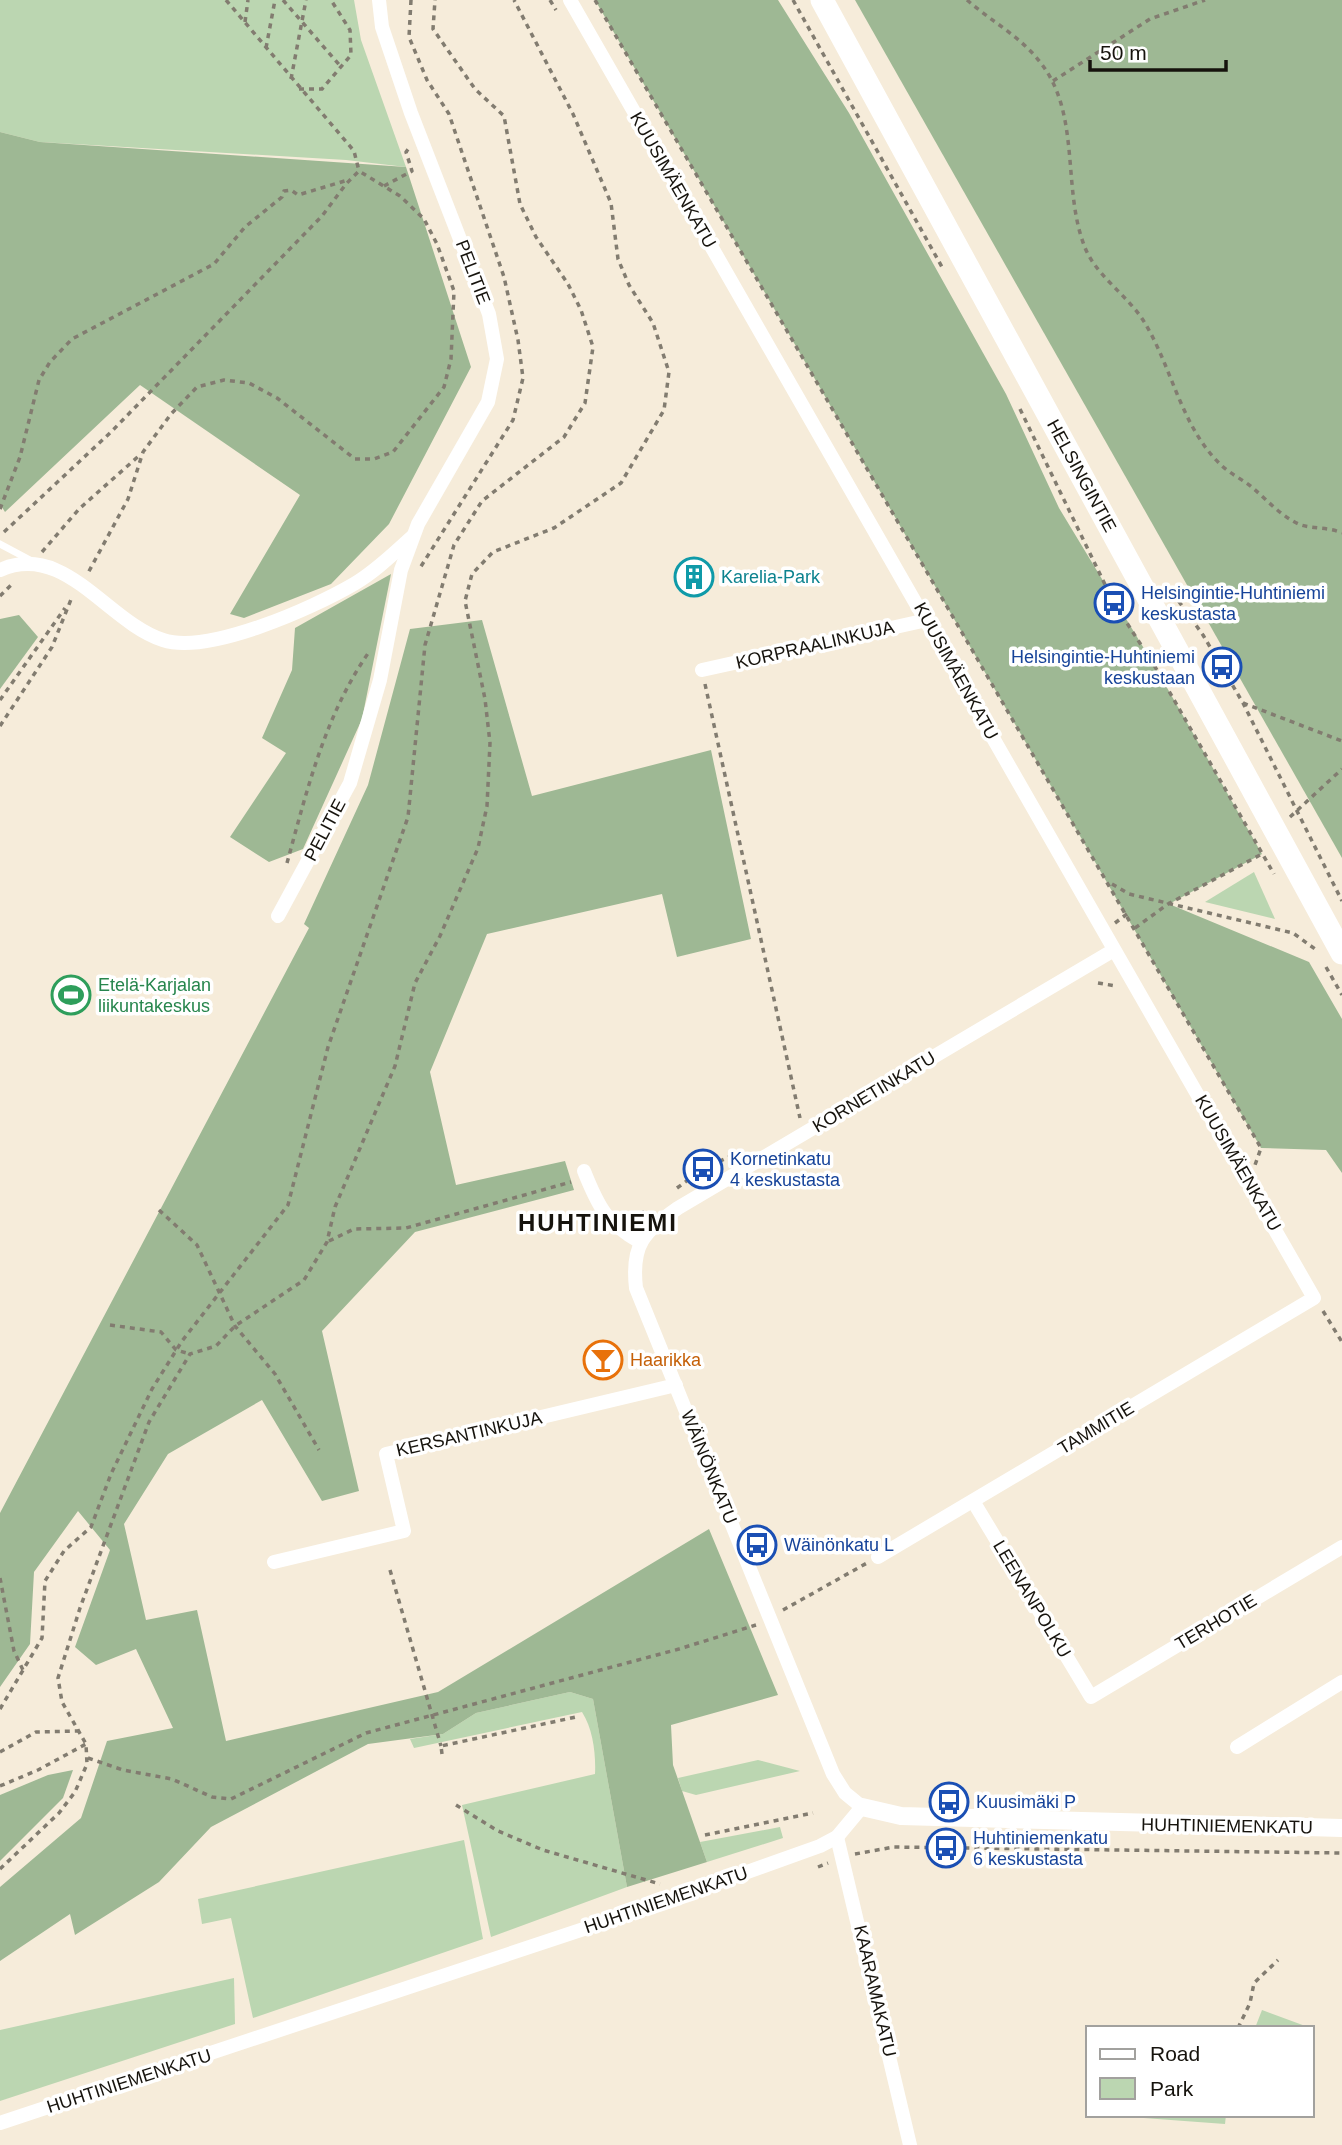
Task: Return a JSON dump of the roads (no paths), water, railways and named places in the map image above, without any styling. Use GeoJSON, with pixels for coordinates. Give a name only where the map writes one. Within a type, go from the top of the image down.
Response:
{"type":"FeatureCollection","features":[{"type":"Feature","properties":{"kind":"main road","name":"HELSINGINTIE"},"geometry":{"type":"LineString","coordinates":[[822,0],[1333,957]]}},
{"type":"Feature","properties":{"kind":"street","name":"PELITIE"},"geometry":{"type":"LineString","coordinates":[[278,916],[350,783],[369,724],[401,570],[414,537],[488,402],[497,359],[489,314],[420,135],[382,27],[379,0]]}},
{"type":"Feature","properties":{"kind":"street","name":"KUUSIMÄENKATU"},"geometry":{"type":"LineString","coordinates":[[570,0],[1314,1298]]}},
{"type":"Feature","properties":{"kind":"street","name":"PELITIE"},"geometry":{"type":"LineString","coordinates":[[33,562],[61,572],[142,630],[164,640],[191,644],[227,639],[355,584],[414,537]]}},
{"type":"Feature","properties":{"kind":"street"},"geometry":{"type":"LineString","coordinates":[[0,570],[33,562]]}},
{"type":"Feature","properties":{"kind":"street","name":"KORPRAALINKUJA"},"geometry":{"type":"LineString","coordinates":[[702,670],[927,620]]}},
{"type":"Feature","properties":{"kind":"street","name":"KORNETINKATU"},"geometry":{"type":"LineString","coordinates":[[640,1242],[656,1224],[678,1208],[1114,950]]}},
{"type":"Feature","properties":{"kind":"street"},"geometry":{"type":"LineString","coordinates":[[585,1175],[597,1204],[618,1230],[640,1242]]}},
{"type":"Feature","properties":{"kind":"street","name":"WÄINÖNKATU"},"geometry":{"type":"LineString","coordinates":[[640,1242],[633,1262],[636,1288],[833,1774],[845,1793],[862,1807]]}},
{"type":"Feature","properties":{"kind":"street","name":"TAMMITIE"},"geometry":{"type":"LineString","coordinates":[[878,1557],[1314,1298]]}},
{"type":"Feature","properties":{"kind":"street","name":"KERSANTINKUJA"},"geometry":{"type":"LineString","coordinates":[[274,1562],[404,1531],[386,1454],[676,1385]]}},
{"type":"Feature","properties":{"kind":"street","name":"LEENANPOLKU"},"geometry":{"type":"LineString","coordinates":[[973,1501],[1091,1697]]}},
{"type":"Feature","properties":{"kind":"street","name":"TERHOTIE"},"geometry":{"type":"LineString","coordinates":[[1091,1697],[1342,1547]]}},
{"type":"Feature","properties":{"kind":"street"},"geometry":{"type":"LineString","coordinates":[[1237,1747],[1342,1682]]}},
{"type":"Feature","properties":{"kind":"street","name":"HUHTINIEMENKATU"},"geometry":{"type":"LineString","coordinates":[[0,2123],[644,1909],[837,1837],[862,1807],[901,1816],[1342,1828]]}},
{"type":"Feature","properties":{"kind":"street","name":"KAARAMAKATU"},"geometry":{"type":"LineString","coordinates":[[837,1837],[844,1857],[910,2145]]}},
{"type":"Feature","properties":{"kind":"lane"},"geometry":{"type":"LineString","coordinates":[[0,544],[33,562]]}},
{"type":"Feature","properties":{"kind":"place","name":"Karelia-Park"},"geometry":{"type":"Point","coordinates":[694,577]}},
{"type":"Feature","properties":{"kind":"place","name":"Helsingintie-Huhtiniemi keskustasta"},"geometry":{"type":"Point","coordinates":[1114,603]}},
{"type":"Feature","properties":{"kind":"place","name":"Helsingintie-Huhtiniemi keskustaan"},"geometry":{"type":"Point","coordinates":[1222,667]}},
{"type":"Feature","properties":{"kind":"place","name":"Etelä-Karjalan liikuntakeskus"},"geometry":{"type":"Point","coordinates":[71,995]}},
{"type":"Feature","properties":{"kind":"place","name":"Kornetinkatu 4 keskustasta"},"geometry":{"type":"Point","coordinates":[703,1169]}},
{"type":"Feature","properties":{"kind":"place","name":"Haarikka"},"geometry":{"type":"Point","coordinates":[603,1360]}},
{"type":"Feature","properties":{"kind":"place","name":"Wäinönkatu L"},"geometry":{"type":"Point","coordinates":[757,1545]}},
{"type":"Feature","properties":{"kind":"place","name":"Kuusimäki P"},"geometry":{"type":"Point","coordinates":[949,1802]}},
{"type":"Feature","properties":{"kind":"place","name":"Huhtiniemenkatu 6 keskustasta"},"geometry":{"type":"Point","coordinates":[946,1848]}},
{"type":"Feature","properties":{"kind":"district","name":"HUHTINIEMI"},"geometry":{"type":"Point","coordinates":[598,1222]}}]}
